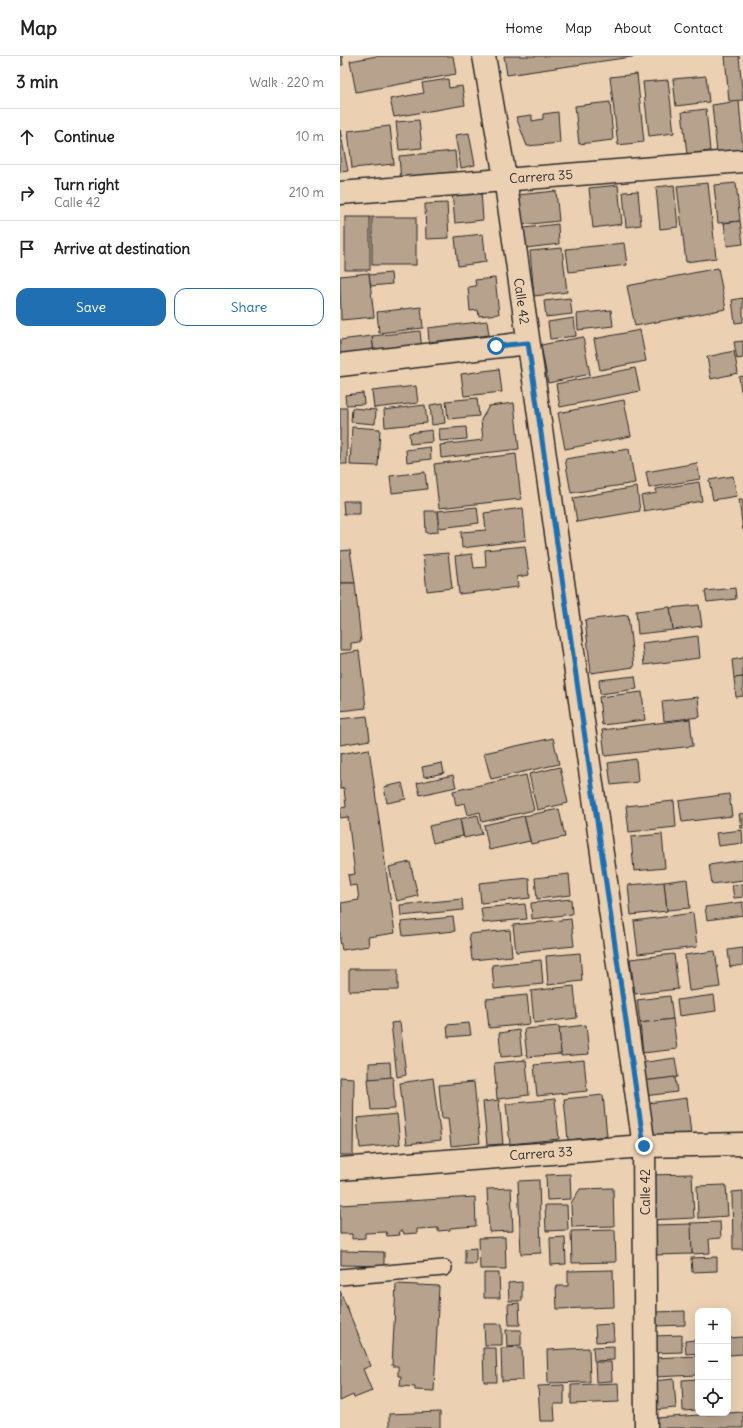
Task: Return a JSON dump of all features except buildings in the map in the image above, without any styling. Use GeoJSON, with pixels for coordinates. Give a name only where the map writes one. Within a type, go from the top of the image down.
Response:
{"type":"FeatureCollection","features":[{"type":"Feature","properties":{"kind":"street","name":"Calle 42"},"geometry":{"type":"LineString","coordinates":[[484,56],[505,178],[644,1146],[646,1428]]}},
{"type":"Feature","properties":{"kind":"street","name":"Carrera 35"},"geometry":{"type":"LineString","coordinates":[[340,193],[505,178],[743,161]]}},
{"type":"Feature","properties":{"kind":"street"},"geometry":{"type":"LineString","coordinates":[[340,365],[528,343]]}},
{"type":"Feature","properties":{"kind":"street","name":"Carrera 33"},"geometry":{"type":"LineString","coordinates":[[340,1169],[644,1146],[743,1144]]}},
{"type":"Feature","properties":{"kind":"lane"},"geometry":{"type":"LineString","coordinates":[[340,1277],[444,1268]]}},
{"type":"Feature","properties":{"kind":"route"},"geometry":{"type":"LineString","coordinates":[[496,346],[528,343],[644,1146]]}}]}
